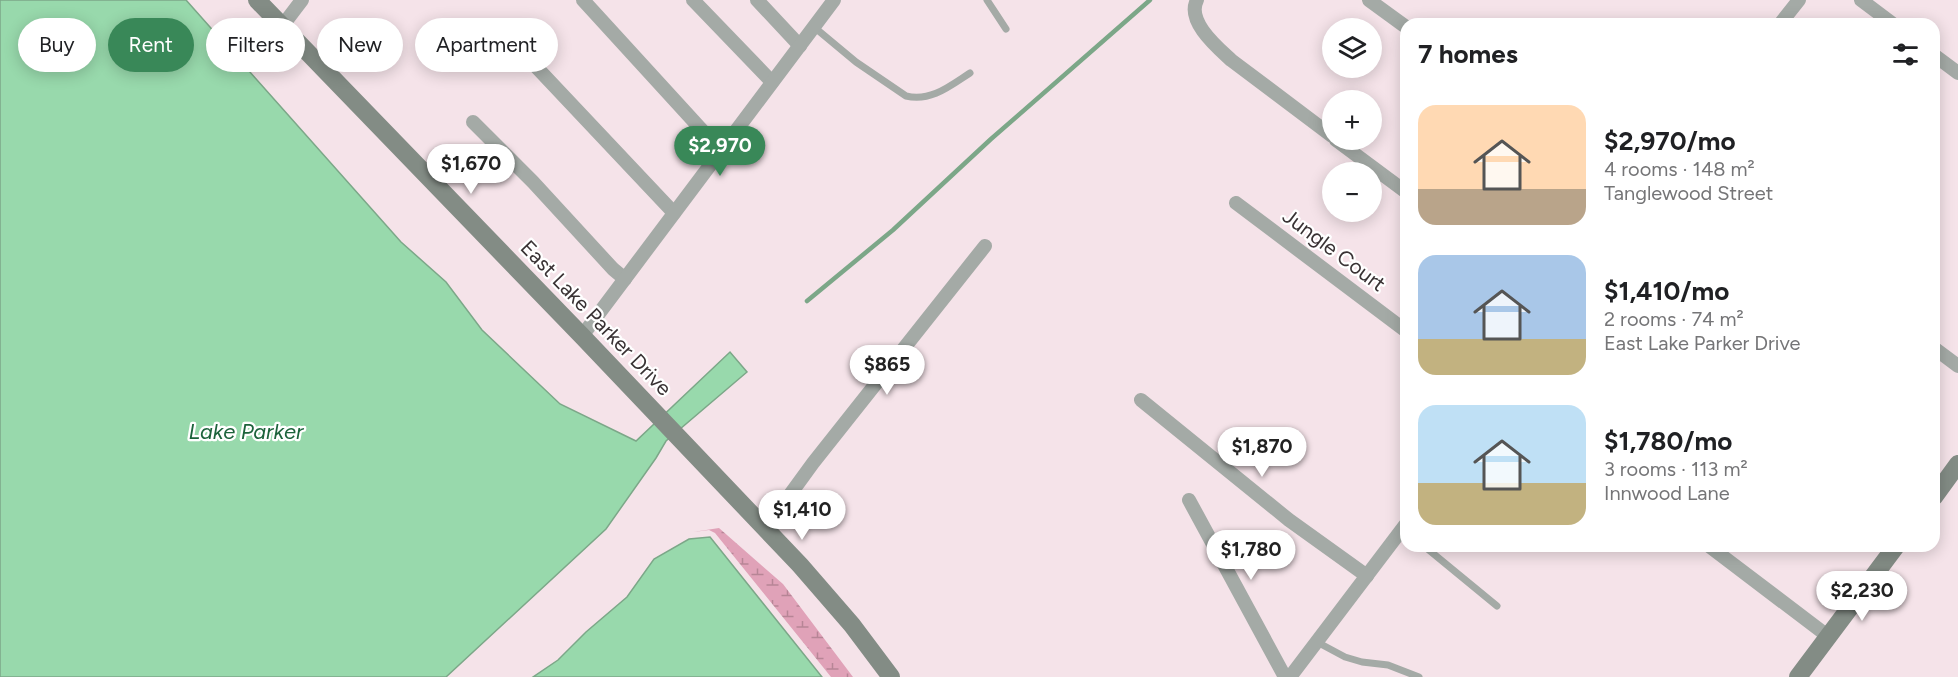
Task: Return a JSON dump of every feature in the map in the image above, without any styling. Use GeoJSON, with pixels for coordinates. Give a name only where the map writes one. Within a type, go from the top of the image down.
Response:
{"type":"FeatureCollection","features":[{"type":"Feature","properties":{"kind":"street","name":"East Lake Parker Drive"},"geometry":{"type":"LineString","coordinates":[[257,0],[276,18]]}},
{"type":"Feature","properties":{"kind":"street"},"geometry":{"type":"LineString","coordinates":[[288,18],[302,0]]}},
{"type":"Feature","properties":{"kind":"street"},"geometry":{"type":"LineString","coordinates":[[584,0],[721,151]]}},
{"type":"Feature","properties":{"kind":"street"},"geometry":{"type":"LineString","coordinates":[[693,0],[772,82]]}},
{"type":"Feature","properties":{"kind":"street"},"geometry":{"type":"LineString","coordinates":[[758,0],[800,46]]}},
{"type":"Feature","properties":{"kind":"street"},"geometry":{"type":"LineString","coordinates":[[582,336],[834,0]]}},
{"type":"Feature","properties":{"kind":"street"},"geometry":{"type":"LineString","coordinates":[[1197,0],[1194,9],[1195,16],[1216,46],[1231,60],[1322,128]]}},
{"type":"Feature","properties":{"kind":"street"},"geometry":{"type":"LineString","coordinates":[[1369,0],[1400,23]]}},
{"type":"Feature","properties":{"kind":"street"},"geometry":{"type":"LineString","coordinates":[[1784,18],[1798,0]]}},
{"type":"Feature","properties":{"kind":"street"},"geometry":{"type":"LineString","coordinates":[[1861,0],[1885,18]]}},
{"type":"Feature","properties":{"kind":"street","name":"East Lake Parker Drive"},"geometry":{"type":"LineString","coordinates":[[305,48],[659,416],[836,605],[891,677]]}},
{"type":"Feature","properties":{"kind":"street"},"geometry":{"type":"LineString","coordinates":[[1940,60],[1958,73]]}},
{"type":"Feature","properties":{"kind":"street"},"geometry":{"type":"LineString","coordinates":[[541,72],[674,213]]}},
{"type":"Feature","properties":{"kind":"street"},"geometry":{"type":"LineString","coordinates":[[473,123],[625,279]]}},
{"type":"Feature","properties":{"kind":"street"},"geometry":{"type":"LineString","coordinates":[[1349,150],[1400,188]]}},
{"type":"Feature","properties":{"kind":"street","name":"Jungle Court"},"geometry":{"type":"LineString","coordinates":[[1236,203],[1400,326]]}},
{"type":"Feature","properties":{"kind":"street"},"geometry":{"type":"LineString","coordinates":[[765,529],[813,463],[985,246]]}},
{"type":"Feature","properties":{"kind":"street"},"geometry":{"type":"LineString","coordinates":[[1940,352],[1958,366]]}},
{"type":"Feature","properties":{"kind":"street"},"geometry":{"type":"LineString","coordinates":[[1141,400],[1288,520],[1367,576]]}},
{"type":"Feature","properties":{"kind":"street"},"geometry":{"type":"LineString","coordinates":[[1940,489],[1958,464]]}},
{"type":"Feature","properties":{"kind":"street"},"geometry":{"type":"LineString","coordinates":[[1189,501],[1285,677]]}},
{"type":"Feature","properties":{"kind":"street"},"geometry":{"type":"LineString","coordinates":[[1290,677],[1400,533]]}},
{"type":"Feature","properties":{"kind":"street"},"geometry":{"type":"LineString","coordinates":[[1717,552],[1829,637]]}},
{"type":"Feature","properties":{"kind":"street"},"geometry":{"type":"LineString","coordinates":[[1798,677],[1892,552]]}},
{"type":"Feature","properties":{"kind":"lane"},"geometry":{"type":"LineString","coordinates":[[987,0],[1006,29]]}},
{"type":"Feature","properties":{"kind":"lane"},"geometry":{"type":"LineString","coordinates":[[814,27],[856,62],[906,96],[929,97],[970,73]]}},
{"type":"Feature","properties":{"kind":"lane"},"geometry":{"type":"LineString","coordinates":[[1431,552],[1497,606]]}},
{"type":"Feature","properties":{"kind":"lane"},"geometry":{"type":"LineString","coordinates":[[1317,642],[1345,657],[1362,662],[1388,665],[1419,677]]}},
{"type":"Feature","properties":{"kind":"green space"},"geometry":{"type":"Polygon","coordinates":[[[719,528],[783,584],[853,677],[831,677],[715,533],[709,530],[693,532],[719,528]]]}},
{"type":"Feature","properties":{"kind":"water","name":"Lake Parker"},"geometry":{"type":"Polygon","coordinates":[[[0,0],[186,0],[206,23],[206,72],[250,72],[401,242],[446,282],[482,330],[560,404],[636,441],[730,352],[747,372],[666,441],[606,529],[446,677],[0,677],[0,0]]]}},
{"type":"Feature","properties":{"kind":"water"},"geometry":{"type":"Polygon","coordinates":[[[710,537],[822,677],[533,677],[558,660],[627,597],[654,559],[689,539],[710,537]]]}},
{"type":"Feature","properties":{"kind":"waterway"},"geometry":{"type":"LineString","coordinates":[[807,301],[893,230],[991,139],[1150,0]]}}]}
